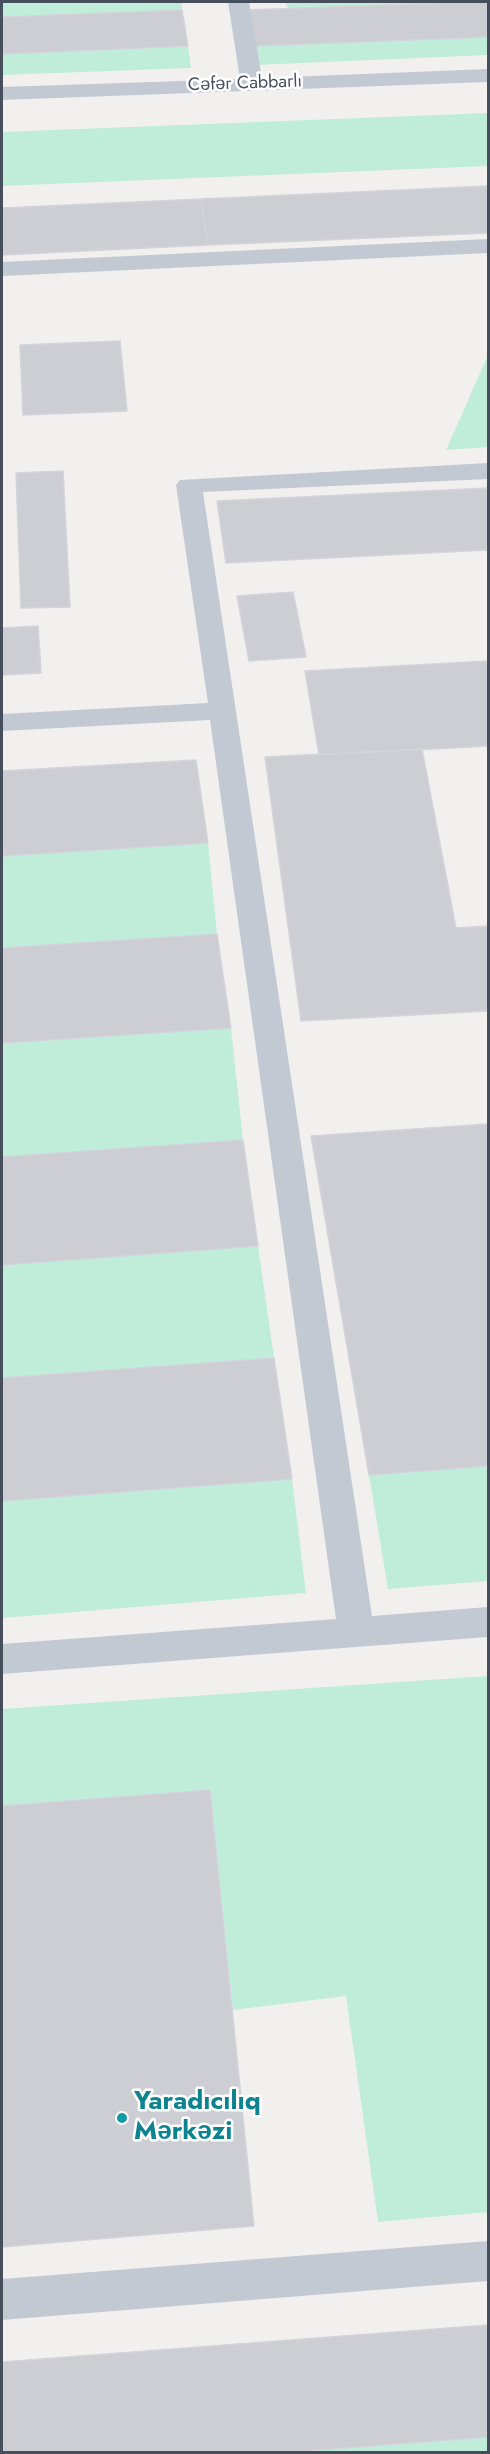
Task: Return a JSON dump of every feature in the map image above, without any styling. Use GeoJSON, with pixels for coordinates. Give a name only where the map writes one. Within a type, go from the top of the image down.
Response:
{"type":"FeatureCollection","features":[{"type":"Feature","properties":{"kind":"street"},"geometry":{"type":"LineString","coordinates":[[238,2],[252,84]]}},
{"type":"Feature","properties":{"kind":"street","name":"Cəfər Cabbarlı"},"geometry":{"type":"LineString","coordinates":[[2,94],[489,76]]}},
{"type":"Feature","properties":{"kind":"street"},"geometry":{"type":"LineString","coordinates":[[2,268],[489,246]]}},
{"type":"Feature","properties":{"kind":"street"},"geometry":{"type":"LineString","coordinates":[[357,1632],[189,485],[489,471]]}},
{"type":"Feature","properties":{"kind":"street"},"geometry":{"type":"LineString","coordinates":[[2,722],[223,711]]}},
{"type":"Feature","properties":{"kind":"street"},"geometry":{"type":"LineString","coordinates":[[2,1659],[489,1622]]}},
{"type":"Feature","properties":{"kind":"street"},"geometry":{"type":"LineString","coordinates":[[2,2300],[489,2261]]}},
{"type":"Feature","properties":{"kind":"green space"},"geometry":{"type":"Polygon","coordinates":[[[2,2],[182,2],[182,10],[2,17],[2,2]]]}},
{"type":"Feature","properties":{"kind":"green space"},"geometry":{"type":"Polygon","coordinates":[[[284,2],[467,2],[289,9],[284,2]]]}},
{"type":"Feature","properties":{"kind":"green space"},"geometry":{"type":"Polygon","coordinates":[[[488,37],[488,55],[256,65],[253,46],[488,37]]]}},
{"type":"Feature","properties":{"kind":"green space"},"geometry":{"type":"Polygon","coordinates":[[[188,46],[191,68],[2,75],[2,54],[188,46]]]}},
{"type":"Feature","properties":{"kind":"green space"},"geometry":{"type":"Polygon","coordinates":[[[488,113],[488,166],[2,186],[2,132],[488,113]]]}},
{"type":"Feature","properties":{"kind":"green space"},"geometry":{"type":"Polygon","coordinates":[[[488,355],[488,447],[446,450],[488,355]]]}},
{"type":"Feature","properties":{"kind":"green space"},"geometry":{"type":"Polygon","coordinates":[[[208,843],[217,934],[2,948],[2,856],[208,843]]]}},
{"type":"Feature","properties":{"kind":"green space"},"geometry":{"type":"Polygon","coordinates":[[[231,1028],[243,1140],[2,1157],[2,1043],[231,1028]]]}},
{"type":"Feature","properties":{"kind":"green space"},"geometry":{"type":"Polygon","coordinates":[[[258,1246],[274,1358],[2,1378],[2,1265],[258,1246]]]}},
{"type":"Feature","properties":{"kind":"green space"},"geometry":{"type":"Polygon","coordinates":[[[488,1466],[488,1581],[388,1589],[369,1475],[488,1466]]]}},
{"type":"Feature","properties":{"kind":"green space"},"geometry":{"type":"Polygon","coordinates":[[[292,1479],[306,1593],[2,1618],[2,1501],[292,1479]]]}},
{"type":"Feature","properties":{"kind":"green space"},"geometry":{"type":"Polygon","coordinates":[[[488,1676],[488,2212],[378,2222],[346,1996],[233,2010],[210,1790],[2,1806],[2,1709],[488,1676]]]}},
{"type":"Feature","properties":{"kind":"green space"},"geometry":{"type":"Polygon","coordinates":[[[488,2437],[488,2452],[292,2452],[488,2437]]]}},
{"type":"Feature","properties":{"kind":"building"},"geometry":{"type":"Polygon","coordinates":[[[488,2],[488,37],[253,46],[247,10],[488,2]]]}},
{"type":"Feature","properties":{"kind":"building"},"geometry":{"type":"Polygon","coordinates":[[[182,10],[188,46],[2,54],[2,17],[182,10]]]}},
{"type":"Feature","properties":{"kind":"building"},"geometry":{"type":"Polygon","coordinates":[[[488,186],[488,233],[208,245],[201,199],[488,186]]]}},
{"type":"Feature","properties":{"kind":"building"},"geometry":{"type":"Polygon","coordinates":[[[201,199],[208,245],[2,255],[2,208],[201,199]]]}},
{"type":"Feature","properties":{"kind":"building"},"geometry":{"type":"Polygon","coordinates":[[[120,341],[127,411],[23,415],[20,345],[120,341]]]}},
{"type":"Feature","properties":{"kind":"building"},"geometry":{"type":"Polygon","coordinates":[[[63,471],[70,607],[21,608],[16,473],[63,471]]]}},
{"type":"Feature","properties":{"kind":"building"},"geometry":{"type":"Polygon","coordinates":[[[488,488],[488,550],[226,563],[217,501],[488,488]]]}},
{"type":"Feature","properties":{"kind":"building"},"geometry":{"type":"Polygon","coordinates":[[[293,592],[306,657],[249,661],[237,596],[293,592]]]}},
{"type":"Feature","properties":{"kind":"building"},"geometry":{"type":"Polygon","coordinates":[[[38,626],[41,673],[2,675],[2,628],[38,626]]]}},
{"type":"Feature","properties":{"kind":"building"},"geometry":{"type":"Polygon","coordinates":[[[488,661],[488,746],[319,755],[305,671],[488,661]]]}},
{"type":"Feature","properties":{"kind":"building"},"geometry":{"type":"Polygon","coordinates":[[[422,749],[456,928],[488,926],[488,1011],[301,1021],[265,757],[422,749]]]}},
{"type":"Feature","properties":{"kind":"building"},"geometry":{"type":"Polygon","coordinates":[[[196,760],[208,843],[2,856],[2,771],[196,760]]]}},
{"type":"Feature","properties":{"kind":"building"},"geometry":{"type":"Polygon","coordinates":[[[217,934],[231,1028],[2,1043],[2,948],[217,934]]]}},
{"type":"Feature","properties":{"kind":"building"},"geometry":{"type":"Polygon","coordinates":[[[488,1124],[488,1466],[369,1475],[311,1136],[488,1124]]]}},
{"type":"Feature","properties":{"kind":"building"},"geometry":{"type":"Polygon","coordinates":[[[243,1140],[258,1246],[2,1265],[2,1157],[243,1140]]]}},
{"type":"Feature","properties":{"kind":"building"},"geometry":{"type":"Polygon","coordinates":[[[274,1358],[292,1479],[2,1501],[2,1378],[274,1358]]]}},
{"type":"Feature","properties":{"kind":"building","name":"Yaradıcılıq Mərkəzi"},"geometry":{"type":"Polygon","coordinates":[[[210,1790],[254,2226],[2,2247],[2,1806],[210,1790]]]}},
{"type":"Feature","properties":{"kind":"building"},"geometry":{"type":"Polygon","coordinates":[[[488,2325],[488,2437],[292,2452],[2,2452],[2,2362],[488,2325]]]}},
{"type":"Feature","properties":{"kind":"place","name":"Yaradıcılıq Mərkəzi"},"geometry":{"type":"Point","coordinates":[122,2118]}}]}
